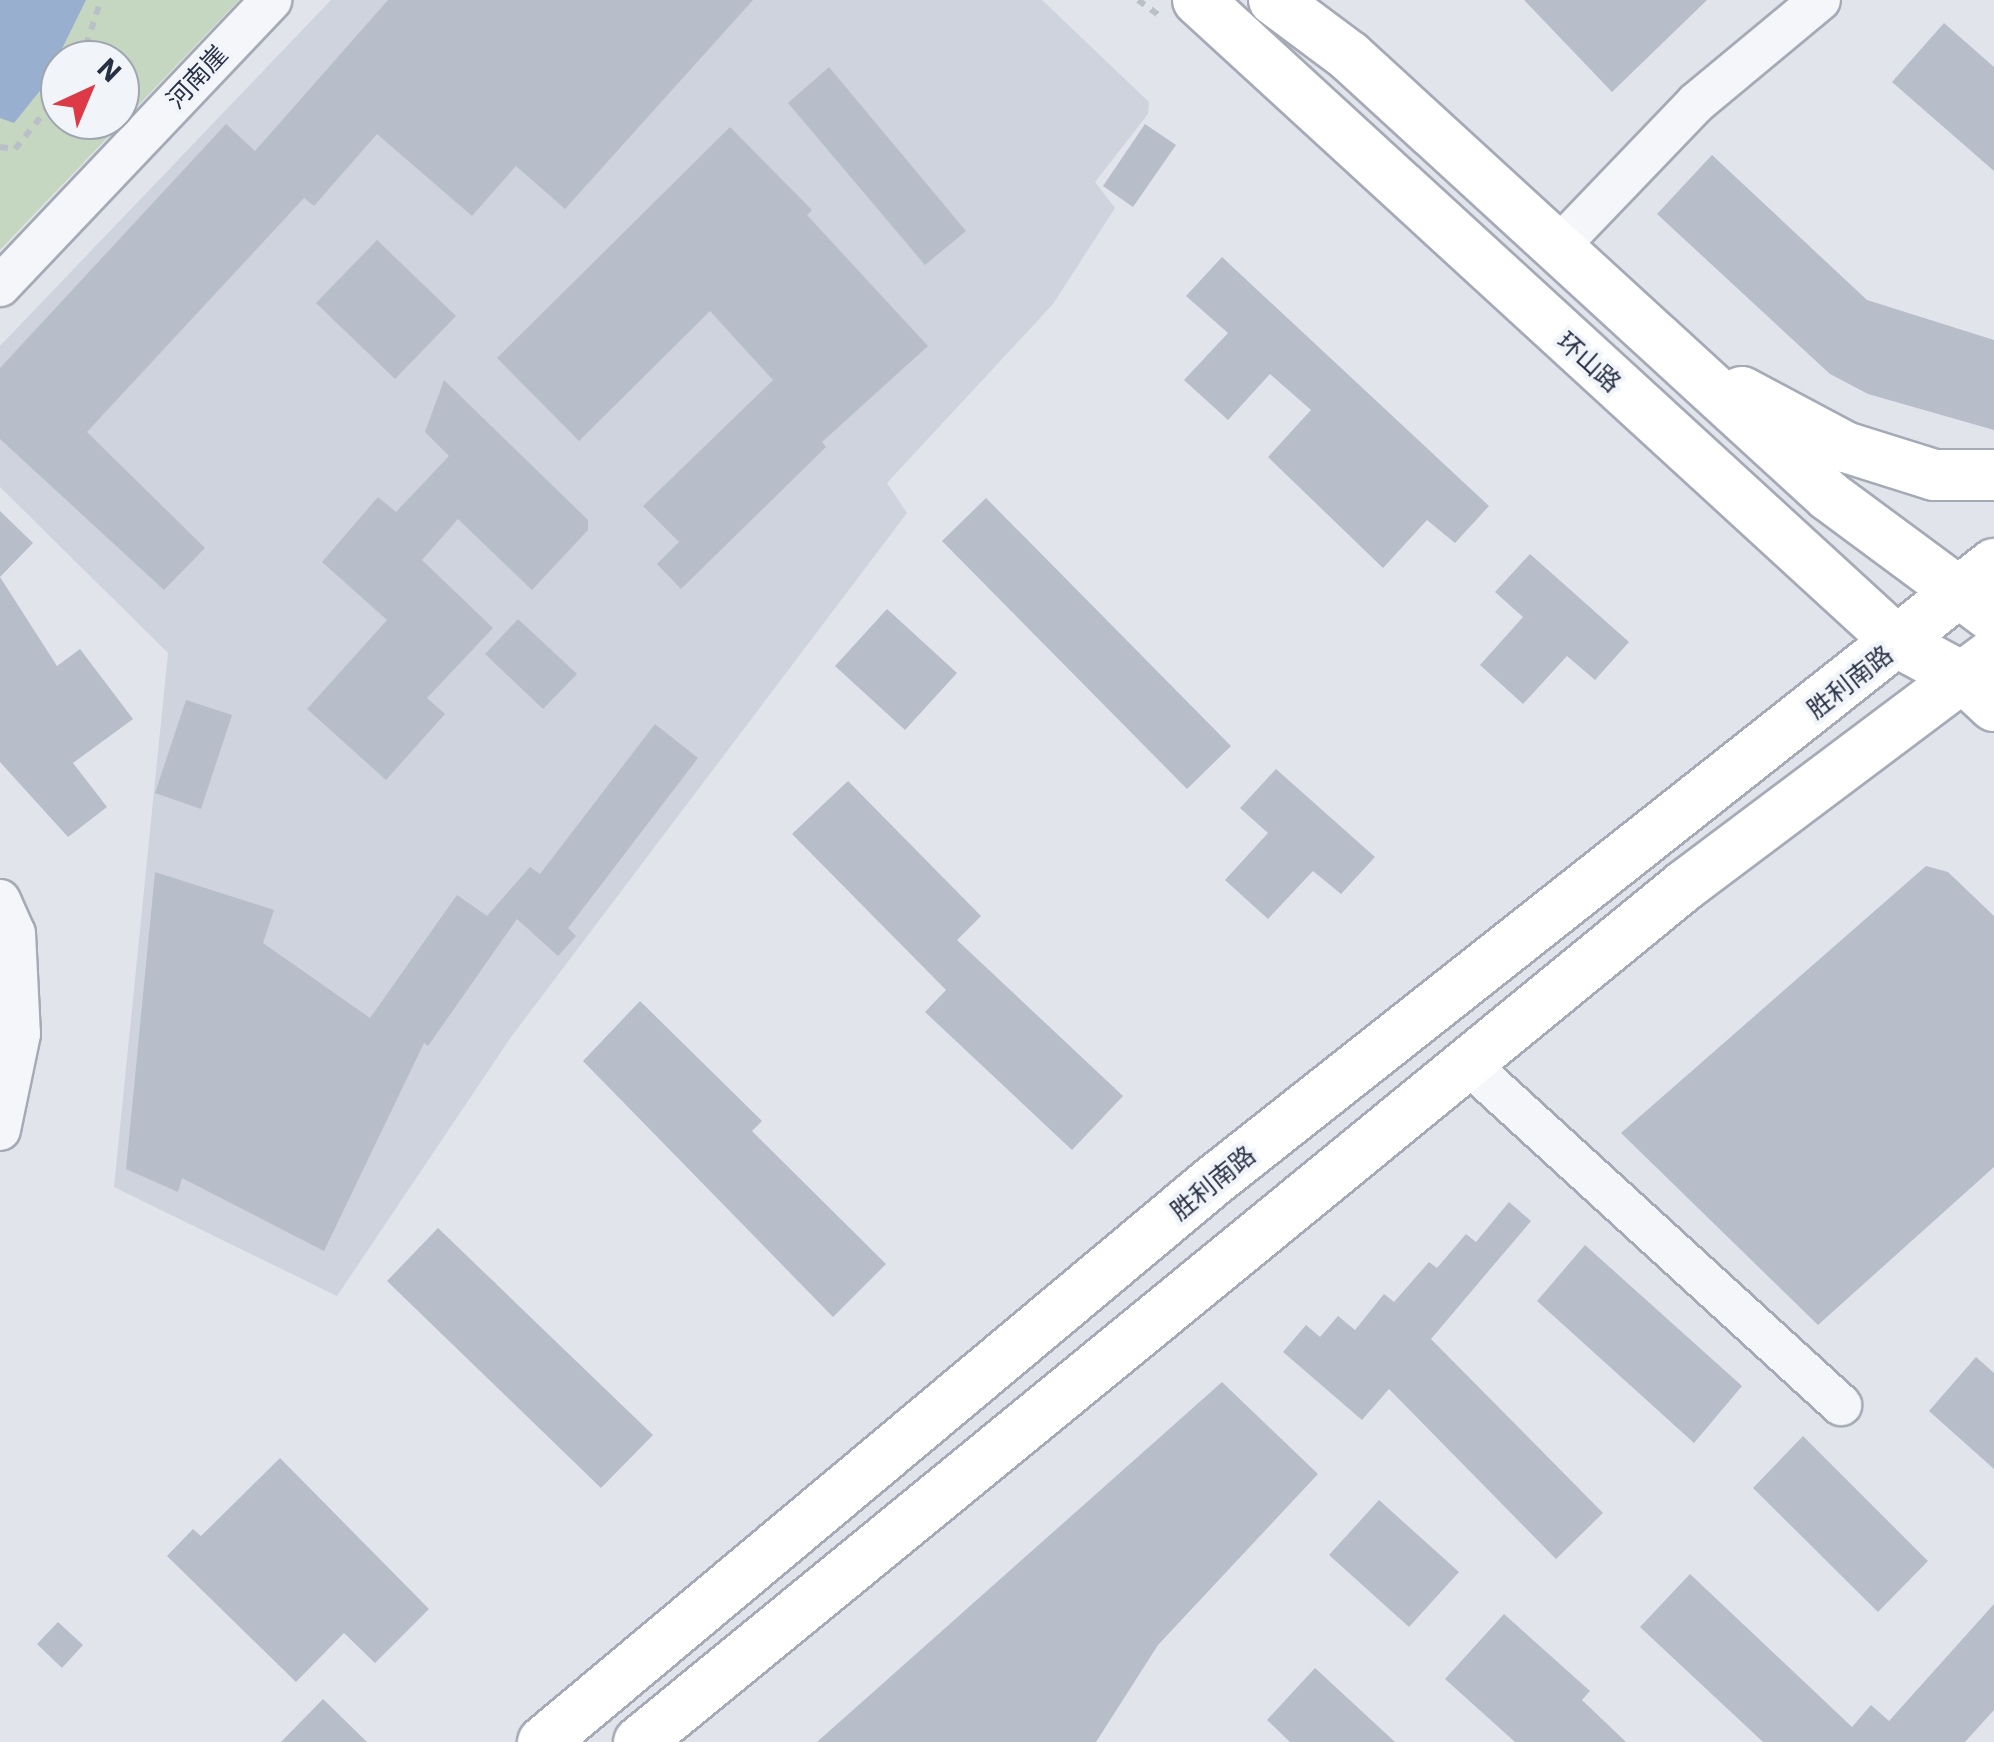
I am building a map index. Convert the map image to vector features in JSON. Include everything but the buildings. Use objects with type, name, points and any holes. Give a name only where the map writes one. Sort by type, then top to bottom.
[{"type":"main road","name":"环山路","points":[[1198,0],[1899,643],[1984,679]]},
{"type":"main road","points":[[1274,0],[1349,56],[1829,496],[1975,607]]},
{"type":"main road","points":[[1307,102],[1349,56]]},
{"type":"main road","points":[[1634,315],[1742,392],[1844,447],[1934,475],[1994,474]]},
{"type":"main road","name":"胜利南路","points":[[543,1742],[1212,1182],[1899,643],[1975,607],[1994,564]]},
{"type":"main road","points":[[639,1742],[1684,886],[1984,679]]},
{"type":"street","name":"河南崖","points":[[0,286],[271,0]]},
{"type":"street","points":[[1559,246],[1696,103],[1820,0]]},
{"type":"street","points":[[0,900],[15,934],[20,1034],[0,1130]]},
{"type":"street","points":[[1467,1063],[1840,1406]]},
{"type":"path","points":[[87,40],[100,0]]},
{"type":"path","points":[[0,147],[15,148],[40,117]]},
{"type":"shaded area","points":[[331,0],[1042,0],[1149,102],[1148,114],[1095,182],[1115,208],[1053,304],[887,483],[907,513],[511,1037],[337,1296],[114,1187],[168,653],[0,487],[0,346]]},
{"type":"green space","points":[[0,0],[239,0],[140,104],[140,40],[40,40],[40,140],[105,140],[0,250]]},
{"type":"water","points":[[0,0],[86,0],[66,40],[40,40],[40,91],[14,123],[0,118]]}]
